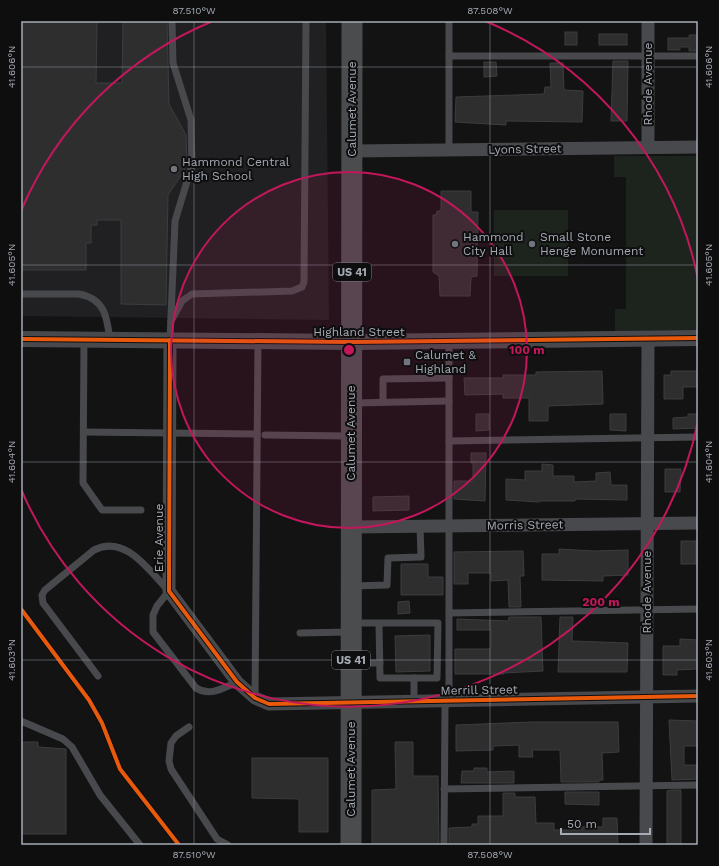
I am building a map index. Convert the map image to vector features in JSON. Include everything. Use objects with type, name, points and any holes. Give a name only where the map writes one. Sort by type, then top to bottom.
[{"type":"main road","name":"Calumet Avenue","points":[[351,845],[352,21]]},
{"type":"street","name":"Rhode Avenue","points":[[648,21],[648,147]]},
{"type":"street","name":"Lyons Street","points":[[352,151],[698,147]]},
{"type":"street","name":"Highland Street","points":[[21,339],[352,342],[698,338]]},
{"type":"street","name":"Rhode Avenue","points":[[646,845],[648,339]]},
{"type":"street","name":"Erie Avenue","points":[[169,591],[170,340]]},
{"type":"street","name":"Morris Street","points":[[351,527],[698,523]]},
{"type":"street","points":[[169,591],[237,682],[258,700]]},
{"type":"street","name":"Merrill Street","points":[[258,700],[269,704],[698,696]]},
{"type":"lane","points":[[170,340],[172,321],[175,221],[192,164],[191,120],[173,63],[172,21]]},
{"type":"lane","points":[[172,321],[182,301],[192,294],[292,292],[302,287],[304,282],[306,21]]},
{"type":"lane","points":[[449,21],[449,150]]},
{"type":"lane","points":[[449,56],[698,56]]},
{"type":"lane","points":[[21,294],[88,295],[104,310],[108,322],[110,340]]},
{"type":"lane","points":[[84,340],[83,483],[102,510],[141,510]]},
{"type":"lane","points":[[258,341],[261,434],[258,700]]},
{"type":"lane","points":[[444,845],[445,708],[449,692],[449,341]]},
{"type":"lane","points":[[383,402],[383,379],[449,378]]},
{"type":"lane","points":[[352,403],[449,401]]},
{"type":"lane","points":[[84,432],[351,436]]},
{"type":"lane","points":[[449,441],[698,436]]},
{"type":"lane","points":[[351,586],[387,584],[388,558],[421,557],[420,526]]},
{"type":"lane","points":[[98,676],[43,603],[42,595],[45,590],[94,550],[102,546],[113,545],[123,547],[134,555],[169,591],[156,606],[152,615],[153,632],[196,688],[202,692],[215,691],[237,682]]},
{"type":"lane","points":[[449,613],[698,609]]},
{"type":"lane","points":[[300,633],[351,628],[379,623],[438,623],[437,678],[380,678],[379,623]]},
{"type":"lane","points":[[351,663],[380,663]]},
{"type":"lane","points":[[414,678],[414,701]]},
{"type":"lane","points":[[21,721],[63,739],[72,747],[100,795],[140,845]]},
{"type":"lane","points":[[189,727],[176,736],[171,744],[168,752],[171,769],[216,840],[228,845]]},
{"type":"lane","points":[[444,789],[698,785]]},
{"type":"shaded area","name":"Hammond Central High School","points":[[21,21],[326,21],[329,320],[21,316]]},
{"type":"shaded area","points":[[614,156],[698,156],[698,330],[615,331],[615,309],[626,309],[626,177],[614,177]]},
{"type":"shaded area","points":[[494,210],[568,210],[568,276],[494,276]]},
{"type":"building","name":"Hammond Central High School","points":[[21,21],[97,21],[96,83],[122,83],[123,21],[167,21],[169,104],[186,135],[187,161],[184,171],[168,195],[166,305],[121,304],[121,220],[97,220],[97,225],[91,225],[91,243],[86,243],[86,270],[21,270]]},
{"type":"building","points":[[565,32],[577,32],[577,45],[565,45]]},
{"type":"building","points":[[599,34],[627,34],[627,45],[599,45]]},
{"type":"building","points":[[689,35],[698,35],[698,51],[689,51],[689,47],[680,47],[680,50],[668,50],[668,38],[689,38]]},
{"type":"building","points":[[613,61],[628,61],[627,121],[611,121]]},
{"type":"building","points":[[484,62],[496,62],[497,76],[484,77]]},
{"type":"building","points":[[550,63],[563,63],[564,90],[583,91],[582,122],[506,121],[506,125],[455,122],[456,97],[544,94],[545,87],[551,87]]},
{"type":"building","name":"Hammond City Hall","points":[[441,191],[471,191],[471,212],[478,212],[477,276],[471,277],[470,296],[440,296],[439,276],[433,272],[433,215],[436,215],[437,211],[441,211]]},
{"type":"building","points":[[602,371],[603,404],[548,406],[548,421],[529,421],[529,398],[503,398],[503,394],[465,395],[464,378],[503,378],[503,375],[536,375],[536,372]]},
{"type":"building","points":[[671,371],[698,371],[698,387],[683,387],[683,399],[664,399],[664,375],[671,375]]},
{"type":"building","points":[[476,414],[489,414],[489,430],[476,431]]},
{"type":"building","points":[[610,414],[626,414],[626,431],[610,430]]},
{"type":"building","points":[[688,414],[698,414],[698,428],[673,429],[673,418],[688,417]]},
{"type":"building","points":[[471,453],[486,453],[485,501],[454,499],[454,481],[473,481],[473,463],[471,463]]},
{"type":"building","points":[[542,464],[553,465],[553,476],[574,476],[574,482],[596,481],[596,473],[610,472],[611,485],[627,485],[627,500],[575,499],[575,501],[539,502],[506,500],[506,479],[525,480],[525,471],[542,471]]},
{"type":"building","points":[[665,469],[681,469],[680,492],[665,492]]},
{"type":"building","points":[[409,496],[409,510],[373,511],[373,497]]},
{"type":"building","points":[[681,541],[696,541],[696,564],[681,564]]},
{"type":"building","points":[[559,549],[594,551],[628,550],[628,575],[603,576],[603,581],[542,580],[542,554],[559,554]]},
{"type":"building","points":[[523,551],[524,576],[520,576],[521,607],[509,607],[508,580],[491,581],[491,573],[468,573],[468,584],[454,584],[454,552]]},
{"type":"building","points":[[401,564],[428,564],[428,577],[443,577],[443,595],[401,595]]},
{"type":"building","points":[[409,601],[410,613],[398,614],[398,602]]},
{"type":"building","points":[[509,617],[541,617],[543,671],[504,674],[455,674],[455,649],[491,649],[491,630],[457,630],[457,619],[508,621]]},
{"type":"building","points":[[560,617],[573,617],[572,641],[628,643],[627,672],[558,672]]},
{"type":"building","points":[[430,635],[430,671],[396,672],[395,636]]},
{"type":"building","points":[[680,639],[698,640],[698,669],[677,670],[677,675],[663,675],[663,646],[680,646]]},
{"type":"building","points":[[669,720],[698,721],[698,746],[684,746],[684,765],[698,765],[698,779],[672,780]]},
{"type":"building","points":[[532,722],[618,722],[619,752],[602,753],[603,780],[599,780],[599,782],[561,782],[560,750],[532,750],[533,757],[519,757],[519,745],[493,746],[493,750],[456,751],[456,725]]},
{"type":"building","points":[[21,742],[38,742],[38,747],[66,749],[66,834],[21,834]]},
{"type":"building","points":[[395,742],[413,742],[413,776],[438,776],[439,845],[372,845],[372,790],[396,789]]},
{"type":"building","points":[[252,758],[328,758],[328,832],[299,832],[299,799],[252,798]]},
{"type":"building","points":[[474,768],[487,768],[487,772],[514,771],[514,783],[461,783],[462,771],[474,771]]},
{"type":"building","points":[[681,790],[681,845],[667,845],[667,791]]},
{"type":"building","points":[[565,792],[599,792],[599,805],[565,804]]},
{"type":"building","points":[[503,793],[515,793],[515,797],[535,797],[536,823],[554,823],[554,830],[582,830],[582,827],[603,827],[603,818],[617,818],[618,845],[449,845],[449,828],[472,827],[472,824],[478,824],[478,816],[503,816]]},
{"type":"cycle path","points":[[21,339],[352,342],[698,338]]},
{"type":"cycle path","points":[[170,340],[169,591],[237,682],[255,698],[269,704],[698,696]]},
{"type":"cycle path","points":[[21,609],[89,700],[102,723],[120,769],[179,845]]},
{"type":"place","name":"Hammond Central High School","points":[[174,169]]},
{"type":"place","name":"Hammond City Hall","points":[[455,244]]},
{"type":"place","name":"Small Stone Henge Monument","points":[[532,244]]},
{"type":"place","name":"Calumet & Highland","points":[[407,362]]}]
